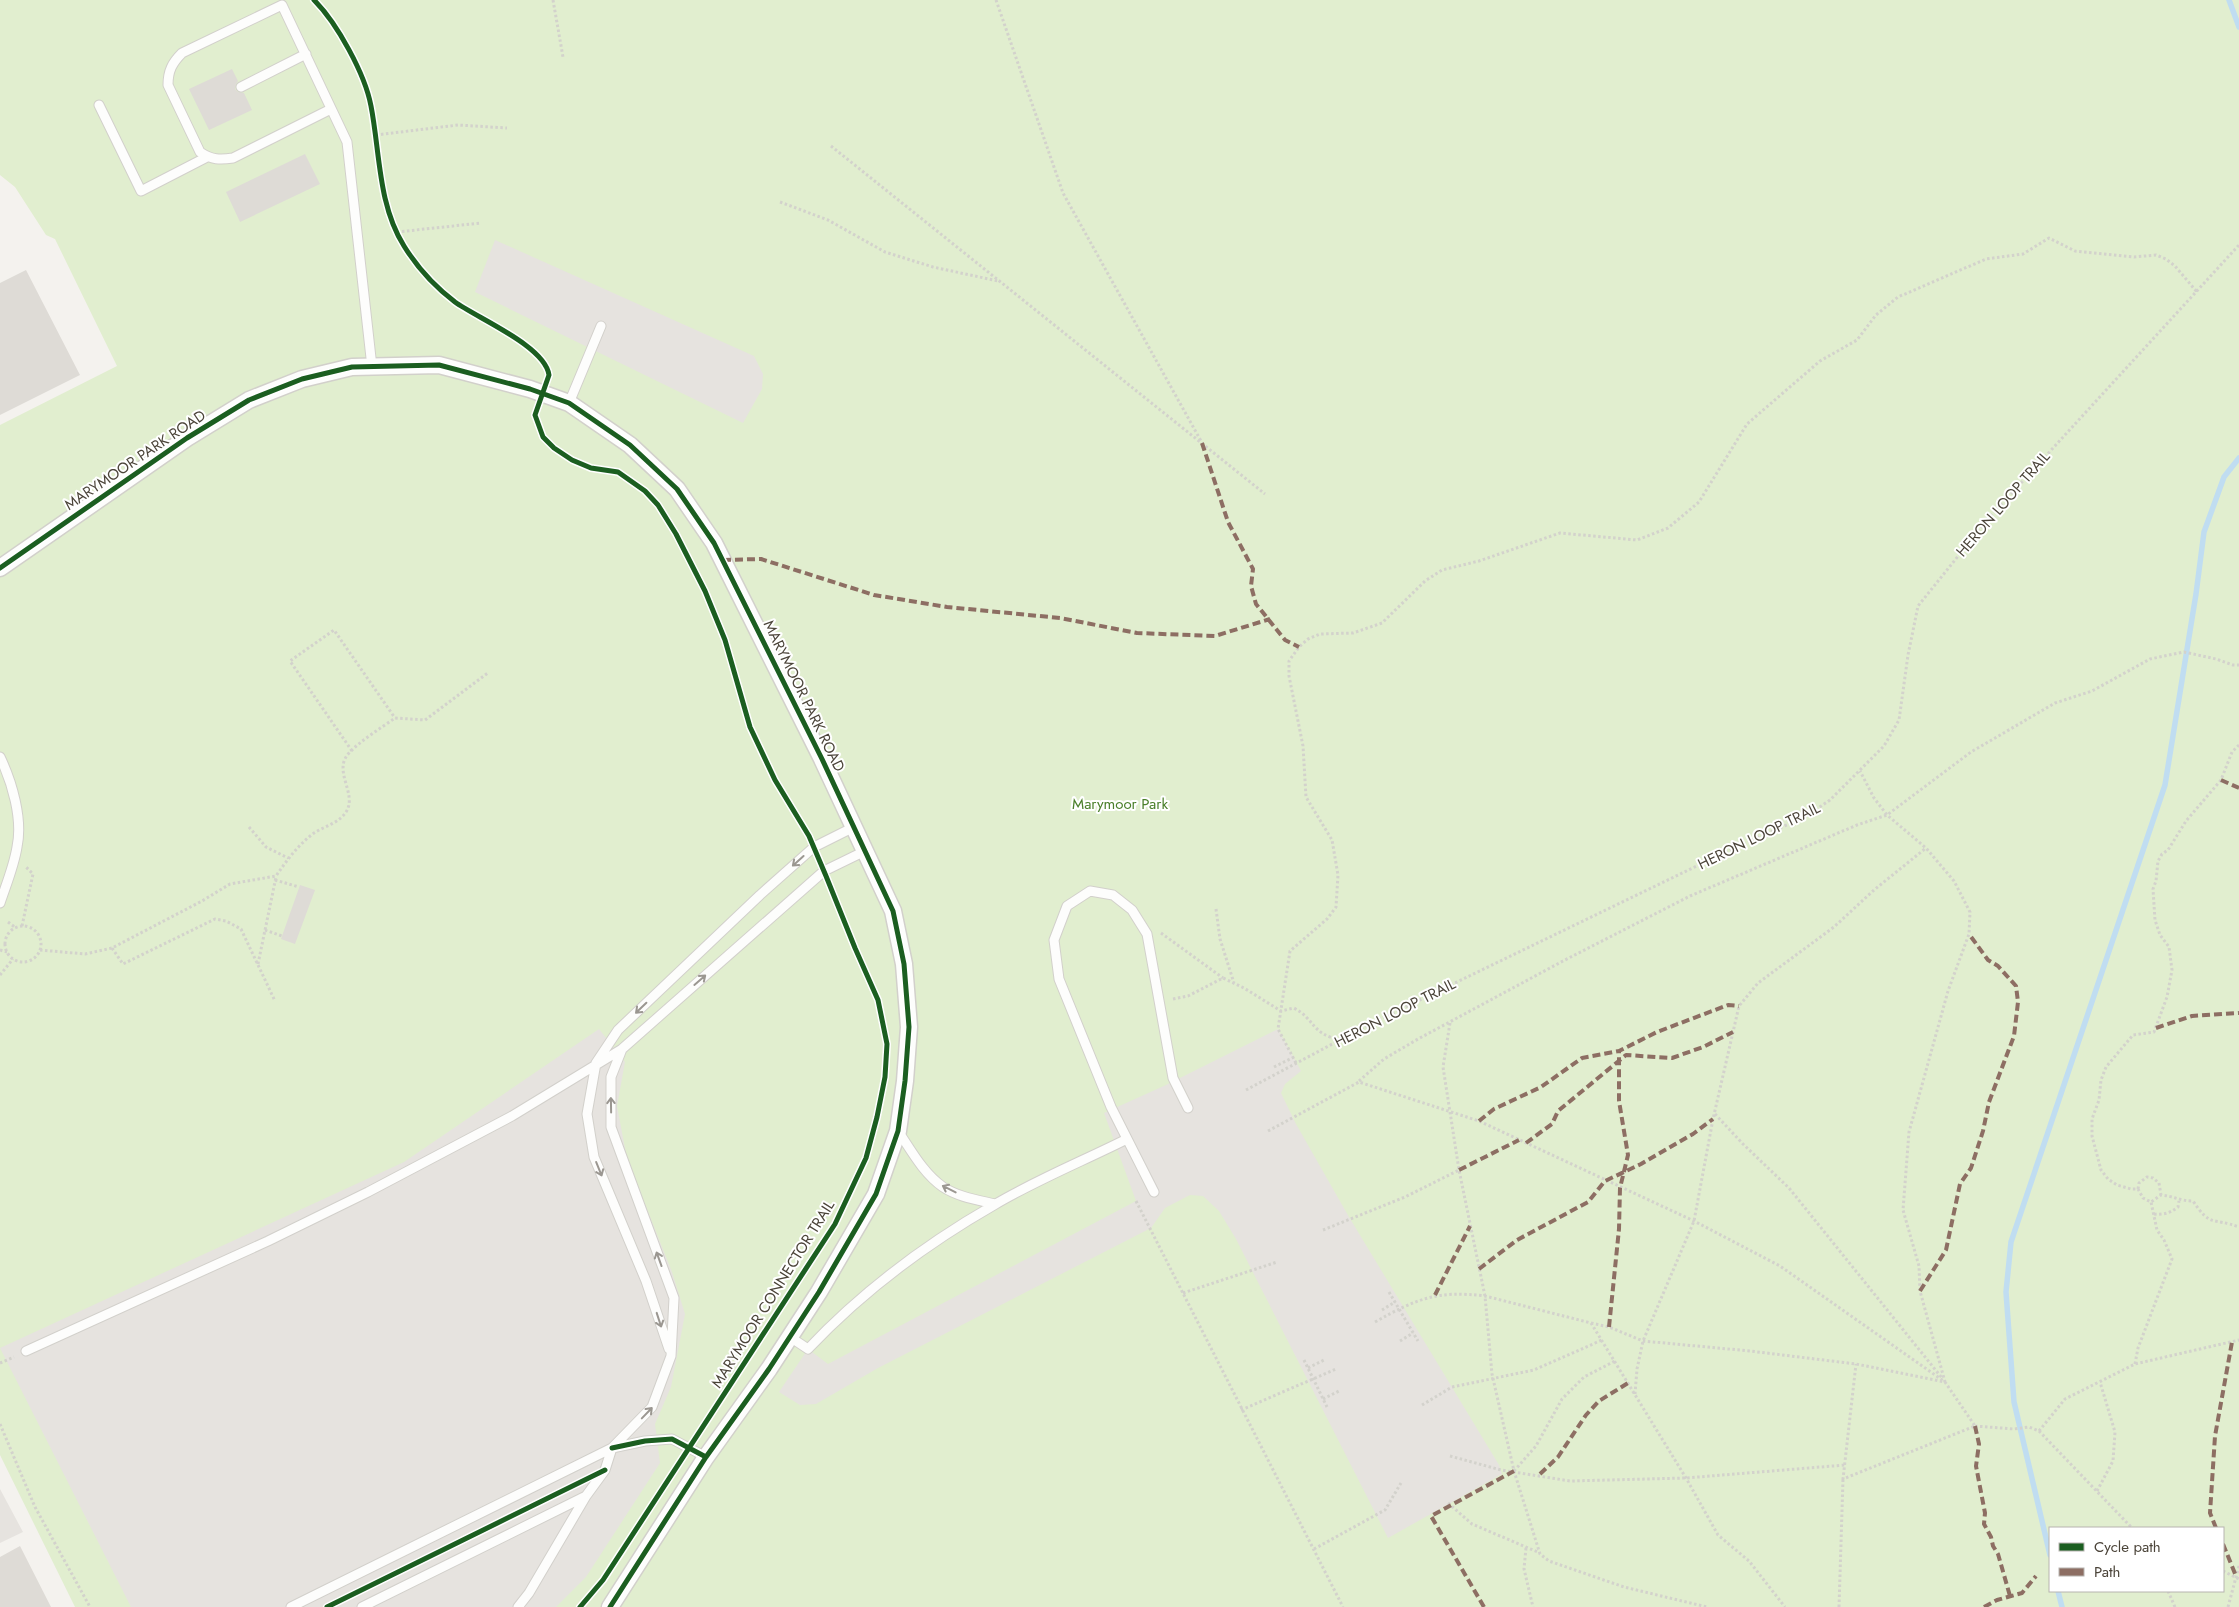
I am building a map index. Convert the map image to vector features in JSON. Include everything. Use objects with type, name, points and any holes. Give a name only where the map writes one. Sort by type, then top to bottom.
[{"type":"street","name":"MARYMOOR PARK ROAD","points":[[0,568],[187,438],[249,400],[302,379],[352,367],[439,365],[530,388],[569,403],[630,445],[677,489],[714,543],[854,827],[893,911],[904,964],[909,1027],[905,1081],[898,1131],[876,1194],[819,1292],[790,1337],[706,1457],[610,1607]]},
{"type":"lane","points":[[332,109],[234,158],[219,160],[208,157],[200,152],[168,84],[168,72],[174,60],[182,53],[282,5],[306,54],[332,109],[347,142],[372,367]]},
{"type":"lane","points":[[241,87],[306,54]]},
{"type":"lane","points":[[99,105],[141,190],[208,157]]},
{"type":"lane","points":[[569,403],[601,326]]},
{"type":"lane","points":[[0,757],[15,805],[18,827],[15,855],[0,903]]},
{"type":"lane","points":[[671,1356],[646,1281],[594,1157],[586,1114],[596,1064],[618,1030],[760,895],[814,847],[854,827]]},
{"type":"lane","points":[[26,1351],[268,1241],[368,1192],[512,1116],[622,1049],[824,872],[865,851]]},
{"type":"lane","points":[[1154,1192],[1096,1073],[1059,979],[1054,940],[1067,906],[1090,891],[1113,895],[1132,910],[1147,934],[1174,1078],[1188,1108]]},
{"type":"lane","points":[[518,1607],[529,1593],[586,1496],[605,1470],[612,1448],[652,1407],[671,1356],[674,1298],[611,1127],[611,1077],[622,1049]]},
{"type":"lane","points":[[898,1131],[924,1168],[943,1187],[966,1198],[995,1204]]},
{"type":"lane","points":[[790,1337],[808,1349],[836,1320],[932,1243],[995,1204],[1127,1139]]},
{"type":"lane","points":[[291,1607],[612,1448],[645,1440],[672,1439],[706,1457]]},
{"type":"lane","points":[[362,1607],[586,1496]]},
{"type":"path","points":[[553,0],[563,57]]},
{"type":"path","points":[[996,0],[1063,193],[1202,443]]},
{"type":"path","points":[[376,135],[458,125],[507,128]]},
{"type":"path","points":[[374,127],[377,144]]},
{"type":"path","points":[[831,146],[1265,494]]},
{"type":"path","points":[[780,202],[828,220],[885,252],[933,267],[999,281]]},
{"type":"path","points":[[393,224],[399,238]]},
{"type":"path","points":[[397,232],[481,224]]},
{"type":"path","points":[[1296,1063],[1278,1029],[1290,951],[1327,919],[1336,907],[1338,875],[1332,840],[1306,797],[1304,746],[1289,676],[1289,661],[1299,646],[1308,639],[1320,634],[1353,633],[1382,623],[1425,581],[1442,570],[1479,561],[1560,533],[1638,540],[1668,528],[1699,502],[1747,424],[1820,361],[1857,340],[1876,315],[1898,297],[1986,259],[2023,254],[2049,238],[2075,251],[2134,257],[2156,255],[2166,259],[2174,266],[2197,292]]},
{"type":"path","points":[[352,751],[290,661],[334,630],[395,718]]},
{"type":"path","points":[[1268,1131],[1359,1082],[1384,1059],[1563,961],[1690,896],[1857,825],[1886,815],[1971,752],[2055,703],[2092,691],[2150,659],[2184,652],[2239,665]]},
{"type":"path","points":[[258,964],[275,878],[288,858],[303,842],[317,831],[341,818],[348,810],[349,798],[342,768],[348,754],[395,718],[425,720],[489,672]]},
{"type":"path","points":[[2138,1189],[2118,1185],[2108,1179],[2101,1170],[2092,1136],[2092,1120],[2099,1100],[2101,1080],[2106,1067],[2134,1036],[2154,1032],[2167,997],[2172,970],[2172,959],[2155,920],[2153,889],[2156,881],[2158,861],[2162,854],[2168,850],[2190,816],[2221,780],[2232,752],[2239,744]]},
{"type":"path","points":[[1860,772],[1886,815],[1926,848],[1954,881],[1970,912],[1969,934],[1948,992],[1909,1132],[1903,1210],[1919,1266],[1920,1291],[1945,1382]]},
{"type":"path","points":[[248,827],[266,847],[288,858]]},
{"type":"path","points":[[1635,1394],[1636,1369],[1643,1341],[1694,1221],[1714,1113],[1739,1006],[1758,983],[1834,927],[1874,890],[1926,848]]},
{"type":"path","points":[[15,855],[33,874],[22,926]]},
{"type":"path","points":[[40,950],[84,954],[112,948],[202,901],[230,884],[275,878],[299,887]]},
{"type":"path","points":[[1216,909],[1220,939],[1234,984]]},
{"type":"path","points":[[112,948],[123,964],[215,920],[226,921],[240,930],[275,1002]]},
{"type":"path","points":[[8,922],[16,928]]},
{"type":"path","points":[[0,950],[24,962],[31,960],[40,950],[39,936],[35,931],[22,926],[16,928],[6,938],[7,952]]},
{"type":"path","points":[[265,930],[282,936]]},
{"type":"path","points":[[1158,931],[1223,978],[1281,1011],[1294,1008],[1306,1014],[1311,1025],[1320,1033],[1341,1040]]},
{"type":"path","points":[[0,975],[13,958]]},
{"type":"path","points":[[1160,999],[1176,1000],[1188,996],[1223,978]]},
{"type":"path","points":[[1450,1023],[1443,1067],[1448,1110],[1485,1296],[1493,1378],[1514,1472],[1540,1554]]},
{"type":"path","points":[[1274,1067],[1294,1057]]},
{"type":"path","points":[[1359,1082],[1479,1121],[1694,1221],[1780,1266],[1945,1382]]},
{"type":"path","points":[[1714,1113],[1789,1188],[1945,1382],[1975,1426]]},
{"type":"path","points":[[1323,1230],[1405,1197],[1459,1170]]},
{"type":"path","points":[[2135,1364],[2138,1348],[2172,1258],[2157,1230],[2151,1202],[2143,1198],[2138,1189],[2139,1184],[2147,1177],[2153,1178],[2159,1183],[2161,1195]]},
{"type":"path","points":[[2151,1202],[2161,1195],[2171,1196],[2179,1201],[2193,1201],[2203,1217],[2239,1227]]},
{"type":"path","points":[[1136,1201],[1343,1607]]},
{"type":"path","points":[[2154,1214],[2163,1215],[2170,1213],[2178,1207],[2179,1201]]},
{"type":"path","points":[[1183,1293],[1278,1262]]},
{"type":"path","points":[[1389,1292],[1418,1341]]},
{"type":"path","points":[[1375,1322],[1399,1309],[1435,1295],[1468,1294],[1485,1296],[1609,1327],[1643,1341],[1750,1351],[1856,1364],[1945,1382]]},
{"type":"path","points":[[1382,1310],[1394,1302]]},
{"type":"path","points":[[1591,1323],[1686,1478],[1718,1535],[1749,1561],[1785,1607]]},
{"type":"path","points":[[1400,1341],[1413,1333]]},
{"type":"path","points":[[1422,1406],[1452,1387],[1534,1370],[1602,1340]]},
{"type":"path","points":[[2039,1431],[2065,1399],[2135,1364],[2239,1340]]},
{"type":"path","points":[[1304,1360],[1327,1408]]},
{"type":"path","points":[[1308,1368],[1324,1360]]},
{"type":"path","points":[[1514,1472],[1536,1446],[1562,1398],[1584,1377],[1615,1361]]},
{"type":"path","points":[[1839,1607],[1843,1479],[1856,1364]]},
{"type":"path","points":[[1241,1410],[1336,1369]]},
{"type":"path","points":[[2097,1492],[2113,1461],[2115,1432],[2100,1382]]},
{"type":"path","points":[[1323,1399],[1339,1391]]},
{"type":"path","points":[[0,1424],[35,1507],[90,1607]]},
{"type":"path","points":[[1843,1479],[1975,1426],[2014,1429],[2030,1428],[2039,1431],[2131,1527]]},
{"type":"path","points":[[1450,1456],[1514,1472],[1570,1481],[1686,1478],[1845,1465]]},
{"type":"path","points":[[1314,1549],[1385,1510],[1401,1483]]},
{"type":"path","points":[[1448,1503],[1472,1524],[1540,1554],[1550,1561],[1624,1587],[1707,1607]]},
{"type":"path","points":[[1526,1548],[1524,1568],[1533,1607]]},
{"type":"path","points":[[2228,1607],[2238,1579],[2239,1566]]},
{"type":"path","points":[[2224,1572],[2238,1579]]},
{"type":"path","points":[[2168,1592],[2175,1607]]},
{"type":"green space","name":"Marymoor Park","points":[[0,0],[2239,0],[2239,1607],[75,1607],[0,1455],[0,425],[117,366],[55,239],[46,235],[15,187],[0,175]]},
{"type":"shaded area","points":[[495,240],[754,356],[763,374],[762,389],[743,423],[475,292]]},
{"type":"shaded area","points":[[599,1029],[625,1062],[617,1106],[627,1159],[672,1272],[685,1314],[671,1387],[655,1424],[660,1463],[586,1577],[556,1607],[131,1607],[0,1348],[404,1162]]},
{"type":"shaded area","points":[[1278,1029],[1301,1071],[1285,1084],[1281,1093],[1296,1124],[1349,1217],[1499,1465],[1502,1474],[1388,1538],[1236,1239],[1219,1211],[1203,1196],[1190,1195],[1165,1208],[1151,1228],[878,1368],[816,1404],[800,1405],[779,1392],[808,1349],[828,1364],[1136,1201],[1104,1113],[1166,1085]]},
{"type":"shaded area","points":[[0,1489],[23,1532],[0,1543]]},
{"type":"building","points":[[232,69],[238,81],[235,89],[238,92],[244,93],[252,110],[209,130],[189,89]]},
{"type":"building","points":[[305,154],[320,184],[240,222],[226,192]]},
{"type":"building","points":[[26,270],[80,375],[0,415],[0,283]]},
{"type":"building","points":[[300,885],[315,890],[295,944],[281,939]]},
{"type":"building","points":[[20,1546],[51,1607],[0,1607],[0,1557]]},
{"type":"waterway","points":[[2229,0],[2239,27]]},
{"type":"waterway","points":[[2049,1551],[2014,1402],[2006,1292],[2011,1242],[2165,785],[2196,594],[2204,532],[2224,477],[2239,458]]},
{"type":"waterway","points":[[2058,1592],[2062,1607]]},
{"type":"marked path","points":[[1202,443],[1228,522],[1253,569],[1251,586],[1256,604],[1285,640],[1299,647]]},
{"type":"marked path","points":[[723,560],[761,559],[874,595],[947,607],[1060,618],[1137,633],[1215,636],[1270,619]]},
{"type":"marked path","points":[[2221,780],[2239,788]]},
{"type":"marked path","points":[[1920,1291],[1946,1250],[1960,1184],[1971,1168],[1983,1131],[1989,1102],[2014,1036],[2018,1002],[2016,986],[1998,966],[1988,960],[1969,934]]},
{"type":"marked path","points":[[1479,1121],[1494,1109],[1541,1087],[1582,1058],[1619,1051],[1657,1032],[1728,1005],[1739,1006]]},
{"type":"marked path","points":[[2156,1028],[2192,1016],[2239,1013]]},
{"type":"marked path","points":[[1526,1143],[1552,1124],[1558,1111],[1626,1055],[1672,1058],[1703,1047],[1733,1032]]},
{"type":"marked path","points":[[1609,1327],[1619,1229],[1620,1188],[1628,1155],[1619,1101],[1619,1051]]},
{"type":"marked path","points":[[1479,1269],[1517,1240],[1588,1202],[1605,1181],[1641,1164],[1693,1134],[1713,1119]]},
{"type":"marked path","points":[[1459,1170],[1519,1140]]},
{"type":"marked path","points":[[1435,1295],[1470,1226]]},
{"type":"marked path","points":[[2216,1527],[2210,1513],[2215,1436],[2232,1342]]},
{"type":"marked path","points":[[1540,1474],[1558,1457],[1586,1415],[1599,1401],[1628,1383]]},
{"type":"marked path","points":[[1975,1426],[1979,1444],[1976,1466],[1985,1513],[1984,1524],[1998,1554],[2010,1596]]},
{"type":"marked path","points":[[1484,1607],[1431,1516],[1514,1471]]},
{"type":"marked path","points":[[2224,1546],[2236,1576]]},
{"type":"marked path","points":[[1984,1607],[1997,1600],[2022,1593],[2036,1576]]},
{"type":"cycle path","name":"MARYMOOR CONNECTOR TRAIL","points":[[314,0],[341,35],[363,79],[371,106],[381,178],[389,213],[395,230],[409,254],[426,276],[447,296],[465,309],[523,343],[545,364],[549,375],[535,415],[543,437],[554,448],[572,460],[591,468],[618,472],[645,491],[658,505],[676,534],[705,591],[725,640],[750,727],[775,780],[809,836],[878,1000],[887,1044],[885,1077],[866,1158],[835,1224],[603,1580],[580,1607]]},
{"type":"cycle path","points":[[0,568],[187,438],[249,400],[302,379],[352,367],[439,365],[530,389],[569,403],[630,445],[677,489],[714,543],[822,759],[893,911],[904,964],[909,1027],[905,1081],[898,1131],[876,1194],[819,1292],[769,1369],[706,1457],[610,1607]]},
{"type":"cycle path","points":[[612,1448],[645,1441],[672,1439],[706,1457]]},
{"type":"cycle path","points":[[327,1607],[605,1470]]}]
